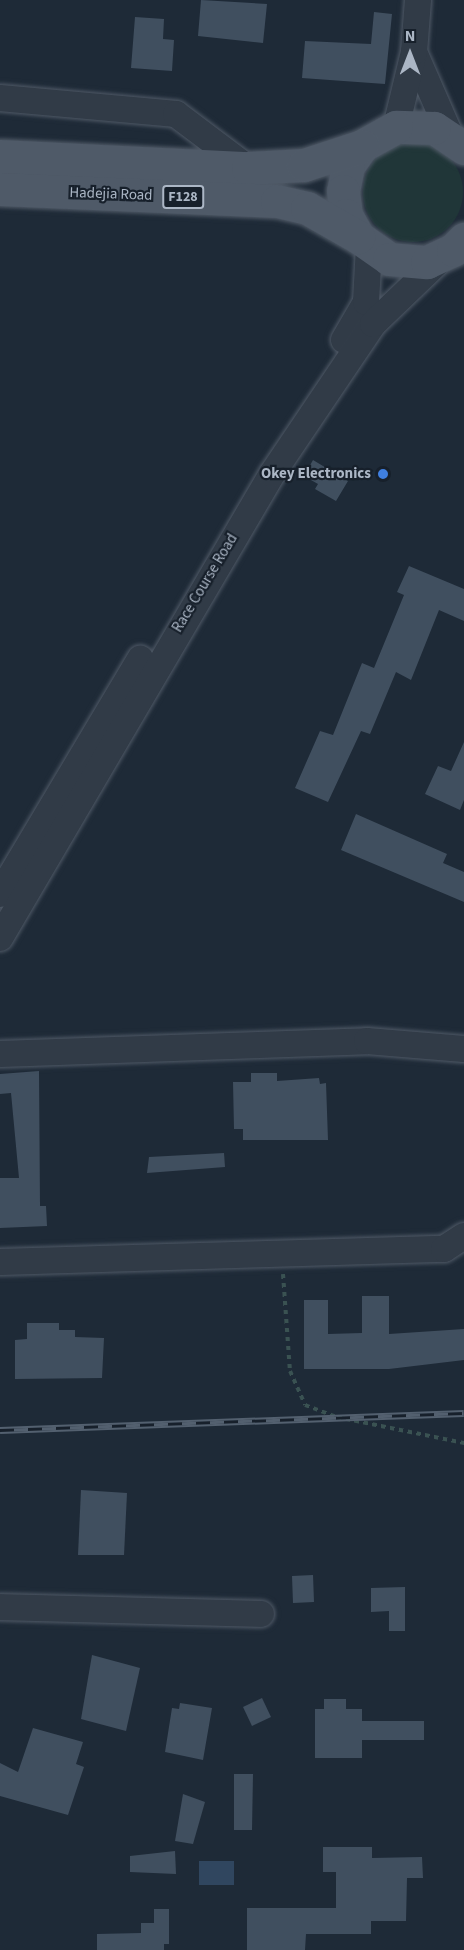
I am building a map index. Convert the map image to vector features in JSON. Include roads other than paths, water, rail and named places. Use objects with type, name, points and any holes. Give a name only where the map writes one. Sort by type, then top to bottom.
[{"type":"main road","points":[[396,127],[424,127],[457,142]]},
{"type":"main road","name":"F128","points":[[0,156],[248,168],[304,165],[362,146],[396,127]]},
{"type":"main road","points":[[362,146],[348,166],[343,191],[346,215],[363,242]]},
{"type":"main road","name":"Hadejia Road","points":[[0,189],[277,201],[307,208],[363,242]]},
{"type":"main road","name":"F128","points":[[363,242],[389,259],[408,263],[457,248]]},
{"type":"street","points":[[396,127],[414,52],[418,0]]},
{"type":"street","points":[[414,52],[457,142]]},
{"type":"street","points":[[0,98],[176,114],[248,168]]},
{"type":"street","name":"Race Course Road","points":[[0,894],[151,641],[358,318],[366,302],[363,242]]},
{"type":"street","name":"Race Course Road","points":[[0,938],[272,474],[373,324],[457,248]]},
{"type":"street","points":[[0,1054],[367,1041],[464,1050]]},
{"type":"street","points":[[0,1262],[444,1249],[464,1236]]},
{"type":"street","points":[[0,1606],[261,1614]]},
{"type":"water","points":[[199,1861],[234,1861],[234,1885],[199,1885]]},
{"type":"railway","points":[[0,1430],[464,1413]]},
{"type":"place","name":"Okey Electronics","points":[[383,474]]}]
